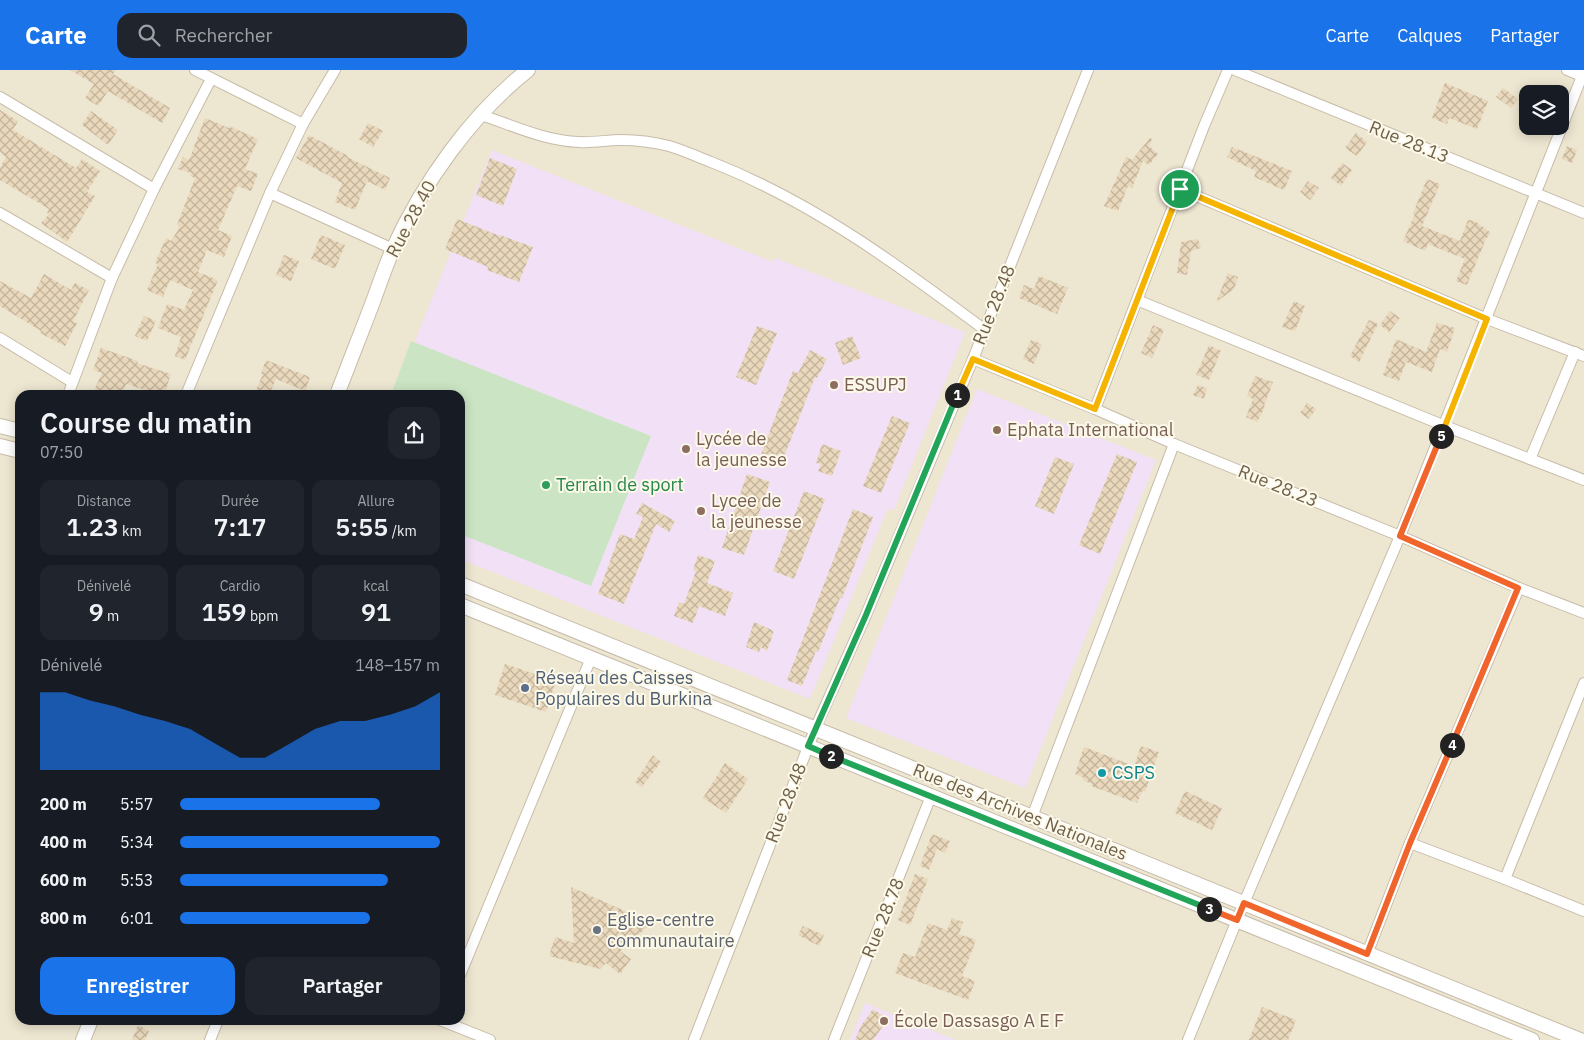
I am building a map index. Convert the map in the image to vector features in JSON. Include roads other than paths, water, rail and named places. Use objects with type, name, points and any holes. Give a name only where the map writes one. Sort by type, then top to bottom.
[{"type":"street","points":[[195,70],[303,124]]},
{"type":"street","points":[[188,390],[270,193],[303,124],[335,70]]},
{"type":"street","name":"Rue 28.40","points":[[339,390],[393,249],[428,185],[450,153],[481,115],[513,81],[528,70]]},
{"type":"street","name":"Rue 28.48","points":[[694,1040],[814,729],[866,615],[973,359],[1088,70]]},
{"type":"street","points":[[1095,409],[1228,70]]},
{"type":"street","name":"Rue 28.13","points":[[1235,70],[1584,213]]},
{"type":"street","points":[[1188,1040],[1400,536],[1583,75],[1567,70]]},
{"type":"street","points":[[70,390],[112,278],[154,189],[211,79]]},
{"type":"street","points":[[0,97],[154,189]]},
{"type":"street","points":[[481,115],[563,141],[647,141],[670,146],[746,176],[844,230],[920,281],[984,330]]},
{"type":"street","points":[[1180,189],[1487,319],[1579,354],[1530,459]]},
{"type":"street","points":[[270,193],[393,249]]},
{"type":"street","points":[[0,213],[112,278]]},
{"type":"street","points":[[1137,300],[1445,426],[1584,480]]},
{"type":"street","points":[[0,338],[72,382]]},
{"type":"street","name":"Rue 28.23","points":[[973,359],[1584,614]]},
{"type":"street","points":[[0,426],[15,430]]},
{"type":"street","points":[[1032,817],[1174,444]]},
{"type":"street","points":[[0,446],[15,450]]},
{"type":"street","name":"Rue des Archives Nationales","points":[[465,586],[1580,1040]]},
{"type":"street","points":[[1367,954],[1410,843],[1518,588]]},
{"type":"street","name":"Rue des Archives Nationales","points":[[465,607],[1532,1040]]},
{"type":"street","points":[[465,963],[591,658]]},
{"type":"street","points":[[1505,879],[1584,683]]},
{"type":"street","name":"Rue 28.78","points":[[834,1040],[932,796]]},
{"type":"street","points":[[1410,843],[1584,910]]},
{"type":"street","points":[[83,1040],[89,1025]]},
{"type":"street","points":[[210,1040],[216,1025]]},
{"type":"street","points":[[453,1025],[490,1040]]},
{"type":"place","name":"ESSUPJ","points":[[834,385]]},
{"type":"place","name":"Ephata International","points":[[997,430]]},
{"type":"place","name":"Lycée de la jeunesse","points":[[686,449]]},
{"type":"place","name":"Terrain de sport","points":[[546,485]]},
{"type":"place","name":"Lycee de la jeunesse","points":[[701,511]]},
{"type":"place","name":"Réseau des Caisses Populaires du Burkina","points":[[525,688]]},
{"type":"place","name":"CSPS","points":[[1102,773]]},
{"type":"place","name":"Eglise-centre communautaire","points":[[597,930]]},
{"type":"place","name":"École Dassasgo A E F","points":[[884,1021]]}]
